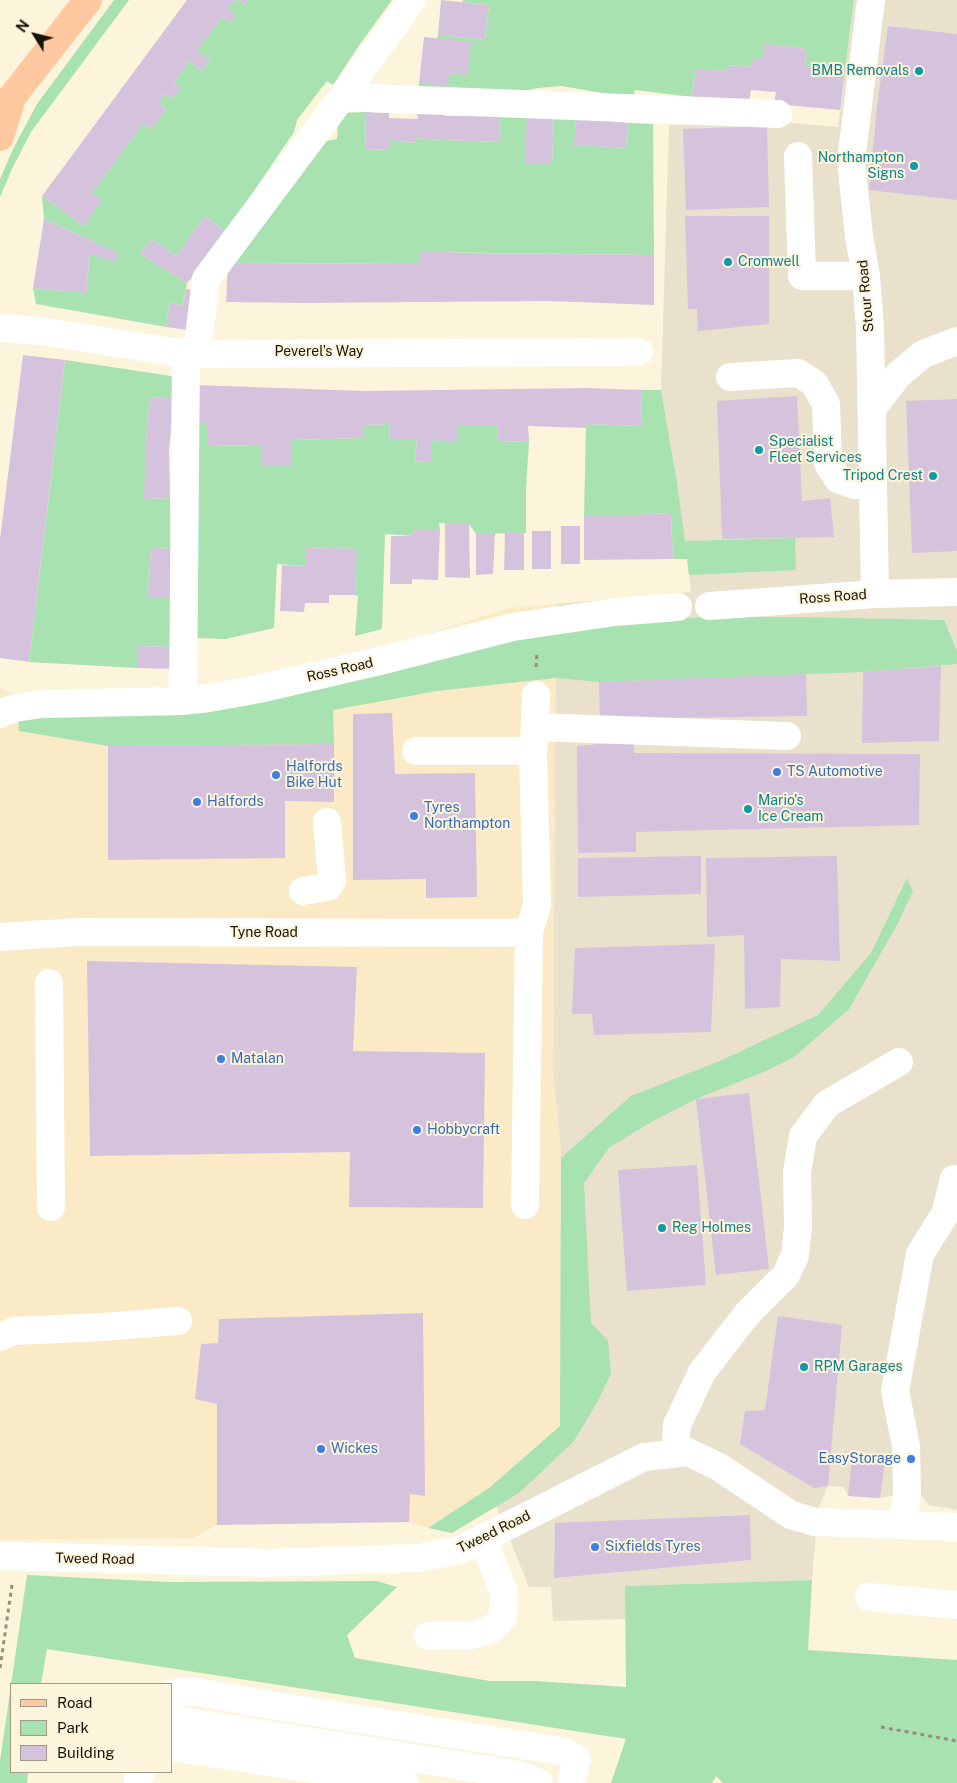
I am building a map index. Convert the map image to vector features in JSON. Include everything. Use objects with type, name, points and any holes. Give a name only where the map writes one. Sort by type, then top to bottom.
[{"type":"main road","points":[[0,122],[6,103],[88,0]]},
{"type":"main road","points":[[0,137],[6,103]]},
{"type":"street","points":[[183,701],[192,353],[206,279],[412,0]]},
{"type":"street","name":"Stour Road","points":[[871,0],[852,161],[859,236],[866,276],[870,328],[875,594]]},
{"type":"street","points":[[342,97],[778,114]]},
{"type":"street","points":[[798,156],[802,276],[866,276]]},
{"type":"street","name":"Peverel's Way","points":[[0,328],[40,331],[192,353],[639,352]]},
{"type":"street","points":[[872,409],[898,375],[924,354],[957,341]]},
{"type":"street","points":[[730,377],[798,373],[814,383],[826,404],[828,463],[838,479],[854,485],[873,486]]},
{"type":"street","name":"Ross Road","points":[[709,606],[875,594],[957,592]]},
{"type":"street","name":"Ross Road","points":[[0,714],[16,708],[42,704],[183,701],[259,689],[513,627],[616,612],[678,606]]},
{"type":"street","points":[[525,1205],[529,932],[537,905],[534,739],[536,695]]},
{"type":"street","points":[[416,751],[534,739],[787,736]]},
{"type":"street","points":[[303,891],[328,887],[332,881],[327,822]]},
{"type":"street","name":"Tyne Road","points":[[0,937],[78,932],[529,932]]},
{"type":"street","points":[[49,982],[51,1207]]},
{"type":"street","points":[[674,1453],[677,1425],[702,1372],[747,1314],[786,1275],[795,1255],[798,1228],[797,1172],[803,1136],[827,1104],[899,1062]]},
{"type":"street","points":[[903,1525],[908,1494],[906,1446],[895,1391],[920,1254],[945,1214],[954,1179]]},
{"type":"street","points":[[0,1337],[14,1331],[178,1321]]},
{"type":"street","name":"Tweed Road","points":[[8,1557],[269,1563],[418,1558],[460,1550],[644,1457],[688,1452],[719,1467],[791,1515],[815,1522],[957,1527]]},
{"type":"street","points":[[428,1636],[473,1634],[492,1629],[503,1617],[504,1593],[483,1539]]},
{"type":"street","points":[[869,1597],[957,1605]]},
{"type":"street","points":[[172,1701],[175,1694],[192,1691],[566,1752],[577,1759],[571,1783]]},
{"type":"street","points":[[172,1724],[188,1722],[519,1775],[539,1783]]},
{"type":"street","points":[[172,1747],[405,1783]]},
{"type":"path","points":[[536,695],[537,623]]},
{"type":"path","points":[[0,1668],[8,1557]]},
{"type":"path","points":[[881,1727],[957,1741]]},
{"type":"shaded area","points":[[854,0],[957,0],[957,1510],[929,1505],[921,1495],[902,1494],[880,1498],[848,1496],[843,1487],[828,1486],[818,1509],[812,1580],[626,1586],[625,1619],[553,1621],[551,1587],[529,1587],[489,1488],[560,1426],[561,1149],[553,1073],[556,604],[691,592],[677,482],[661,390],[669,125],[766,121],[838,127]]},
{"type":"shaded area","points":[[556,604],[553,1073],[561,1149],[560,1426],[489,1488],[428,1528],[409,1522],[217,1525],[194,1538],[0,1540],[0,688],[42,704],[259,689],[508,608]]},
{"type":"green space","points":[[114,0],[129,0],[31,132],[0,197],[0,179],[14,147],[37,104]]},
{"type":"green space","points":[[235,0],[244,5],[248,0],[392,0],[333,85],[327,81],[297,120],[294,132],[226,232],[205,216],[176,256],[152,239],[140,254],[187,283],[183,305],[170,303],[166,327],[36,304],[33,288],[86,293],[90,255],[116,261],[118,253],[44,219],[42,196],[84,226],[101,201],[92,193],[143,124],[152,129],[166,109],[158,103],[165,94],[172,98],[180,88],[174,83],[189,61],[201,71],[210,60],[197,50],[222,17],[231,23],[236,15],[228,9]]},
{"type":"green space","points":[[463,0],[854,0],[845,70],[805,67],[807,49],[765,44],[763,59],[754,59],[752,67],[728,65],[727,71],[696,69],[692,97],[635,90],[633,98],[561,86],[538,88],[506,95],[418,89],[419,83],[449,73],[468,75],[437,39],[438,35],[485,40],[489,5],[462,2]]},
{"type":"green space","points":[[366,112],[365,149],[389,150],[389,140],[415,143],[416,138],[499,142],[500,116],[527,114],[526,163],[552,163],[554,116],[576,118],[575,145],[626,148],[628,123],[653,124],[654,255],[419,252],[419,263],[228,264],[321,142],[337,139],[338,118],[343,113]]},
{"type":"green space","points":[[65,360],[178,377],[174,399],[151,397],[147,423],[145,499],[170,498],[171,549],[151,548],[148,596],[170,598],[172,647],[137,646],[137,668],[29,662]]},
{"type":"green space","points":[[642,390],[661,390],[685,541],[795,538],[796,570],[689,575],[687,559],[673,559],[671,514],[584,516],[586,424],[641,426]]},
{"type":"green space","points":[[195,424],[208,424],[208,446],[262,445],[262,466],[290,466],[291,440],[362,438],[363,425],[389,424],[390,440],[417,440],[415,461],[430,462],[431,440],[458,441],[458,425],[497,425],[498,442],[529,441],[526,533],[476,534],[469,524],[439,523],[440,529],[414,529],[413,536],[385,534],[382,629],[355,636],[358,596],[355,595],[356,549],[306,547],[306,566],[277,564],[274,628],[225,639],[196,638]]},
{"type":"green space","points":[[709,617],[944,620],[957,651],[957,664],[863,672],[599,682],[556,678],[437,691],[333,710],[334,744],[108,746],[19,731],[18,719],[518,634],[639,620]]},
{"type":"green space","points":[[907,878],[913,891],[898,923],[849,1009],[793,1058],[696,1099],[646,1125],[609,1148],[584,1183],[591,1323],[608,1341],[611,1373],[598,1401],[574,1441],[519,1493],[452,1533],[428,1528],[489,1488],[560,1426],[561,1158],[631,1096],[722,1060],[818,1015],[871,953]]},
{"type":"green space","points":[[27,1575],[168,1582],[377,1581],[397,1587],[347,1635],[355,1658],[490,1681],[536,1681],[626,1687],[625,1586],[812,1580],[808,1650],[957,1660],[957,1783],[723,1783],[716,1776],[712,1783],[611,1783],[626,1739],[47,1649],[41,1683],[11,1683]]},
{"type":"green space","points":[[10,1692],[10,1773],[28,1773],[27,1783],[0,1783],[0,1761]]},
{"type":"building","points":[[187,0],[235,0],[228,9],[236,15],[231,23],[222,17],[197,50],[210,60],[201,71],[189,61],[174,83],[181,88],[172,98],[165,94],[158,103],[166,109],[152,129],[143,124],[92,193],[102,200],[84,226],[42,196]]},
{"type":"building","points":[[238,0],[248,0],[244,5]]},
{"type":"building","points":[[441,0],[489,5],[485,40],[438,35]]},
{"type":"building","points":[[888,26],[957,34],[957,200],[869,190],[877,107]]},
{"type":"building","points":[[424,37],[471,42],[468,75],[449,73],[448,86],[419,83]]},
{"type":"building","points":[[764,44],[807,49],[805,67],[845,70],[840,110],[774,104],[776,92],[751,90],[749,102],[692,97],[696,69],[727,71],[727,65],[752,67],[754,58],[763,59]]},
{"type":"building","points":[[446,111],[445,116],[500,116],[499,142],[416,138],[416,143],[389,140],[389,150],[365,149],[366,112],[389,113],[389,118],[418,119],[417,112]]},
{"type":"building","points":[[527,114],[554,116],[552,163],[525,163]]},
{"type":"building","points":[[576,118],[628,123],[626,148],[574,145]]},
{"type":"building","points":[[767,126],[769,207],[686,210],[683,129]]},
{"type":"building","points":[[205,216],[226,232],[187,283],[140,254],[152,239],[176,256]]},
{"type":"building","name":"Cromwell","points":[[685,216],[769,216],[769,324],[698,331],[697,309],[688,309]]},
{"type":"building","points":[[44,219],[118,253],[116,262],[90,255],[86,293],[33,288]]},
{"type":"building","points":[[419,251],[654,255],[654,305],[549,301],[226,302],[228,264],[419,263]]},
{"type":"building","points":[[186,289],[196,290],[194,331],[166,327],[170,303],[183,305]]},
{"type":"building","points":[[23,355],[65,360],[29,662],[0,658],[0,539]]},
{"type":"building","points":[[195,385],[364,391],[588,388],[642,390],[641,426],[586,424],[587,428],[528,426],[529,441],[498,442],[497,425],[458,425],[458,442],[431,440],[431,462],[415,461],[417,440],[390,440],[389,424],[363,425],[363,438],[291,440],[291,466],[262,466],[262,445],[207,446],[208,424],[195,424]]},
{"type":"building","name":"Specialist Fleet Services","points":[[797,396],[802,501],[830,498],[834,537],[722,539],[717,401]]},
{"type":"building","points":[[151,397],[174,399],[169,450],[170,498],[144,499],[147,423]]},
{"type":"building","name":"Tripod Crest","points":[[957,399],[957,551],[912,553],[906,401]]},
{"type":"building","points":[[651,513],[671,514],[673,559],[584,560],[584,516],[631,516]]},
{"type":"building","points":[[445,523],[469,524],[470,578],[445,577]]},
{"type":"building","points":[[561,526],[580,526],[580,564],[561,564]]},
{"type":"building","points":[[413,529],[440,529],[438,580],[412,579],[412,584],[390,584],[391,536],[413,536]]},
{"type":"building","points":[[532,531],[551,531],[551,569],[532,569]]},
{"type":"building","points":[[505,532],[524,533],[524,570],[504,570]]},
{"type":"building","points":[[495,533],[493,574],[476,575],[476,534]]},
{"type":"building","points":[[306,547],[357,549],[355,595],[329,595],[329,603],[305,603],[304,612],[280,611],[282,565],[306,566]]},
{"type":"building","points":[[151,548],[171,549],[170,598],[148,597]]},
{"type":"building","points":[[137,646],[172,647],[172,669],[137,668]]},
{"type":"building","points":[[941,666],[939,741],[862,743],[863,672]]},
{"type":"building","points":[[806,674],[807,716],[600,719],[599,682]]},
{"type":"building","name":"Tyres Northampton","points":[[392,713],[395,774],[475,773],[477,897],[426,898],[426,879],[353,880],[353,714]]},
{"type":"building","name":"Mario's Ice Cream","points":[[634,741],[634,753],[920,754],[919,825],[636,832],[636,852],[578,853],[577,746]]},
{"type":"building","name":"Halfords","points":[[334,744],[334,802],[285,801],[285,858],[108,860],[108,746]]},
{"type":"building","points":[[701,856],[701,894],[578,897],[578,858]]},
{"type":"building","points":[[837,856],[840,961],[781,959],[780,1007],[745,1009],[744,935],[707,937],[706,858]]},
{"type":"building","points":[[715,944],[711,1032],[594,1035],[592,1014],[572,1014],[575,948]]},
{"type":"building","name":"Matalan","points":[[87,961],[357,967],[353,1051],[485,1053],[483,1208],[349,1207],[350,1152],[90,1156]]},
{"type":"building","points":[[749,1093],[769,1269],[716,1275],[696,1099]]},
{"type":"building","name":"Reg Holmes","points":[[697,1165],[706,1285],[627,1291],[618,1170]]},
{"type":"building","name":"Wickes","points":[[423,1313],[425,1496],[410,1494],[409,1522],[217,1525],[217,1404],[195,1399],[201,1344],[218,1343],[219,1319]]},
{"type":"building","name":"RPM Garages","points":[[778,1316],[842,1325],[828,1486],[814,1488],[740,1444],[745,1411],[765,1410]]},
{"type":"building","points":[[852,1460],[885,1462],[880,1498],[848,1496]]},
{"type":"building","points":[[750,1515],[751,1560],[554,1578],[555,1523]]},
{"type":"place","name":"BMB Removals","points":[[919,71]]},
{"type":"place","name":"Northampton Signs","points":[[914,166]]},
{"type":"place","name":"Cromwell","points":[[728,262]]},
{"type":"place","name":"Specialist Fleet Services","points":[[759,450]]},
{"type":"place","name":"Tripod Crest","points":[[933,476]]},
{"type":"place","name":"TS Automotive","points":[[777,772]]},
{"type":"place","name":"Halfords Bike Hut","points":[[276,775]]},
{"type":"place","name":"Halfords","points":[[197,802]]},
{"type":"place","name":"Mario's Ice Cream","points":[[748,809]]},
{"type":"place","name":"Tyres Northampton","points":[[414,816]]},
{"type":"place","name":"Matalan","points":[[221,1059]]},
{"type":"place","name":"Hobbycraft","points":[[417,1130]]},
{"type":"place","name":"Reg Holmes","points":[[662,1228]]},
{"type":"place","name":"RPM Garages","points":[[804,1367]]},
{"type":"place","name":"Wickes","points":[[321,1449]]},
{"type":"place","name":"EasyStorage","points":[[911,1459]]},
{"type":"place","name":"Sixfields Tyres","points":[[595,1547]]}]
